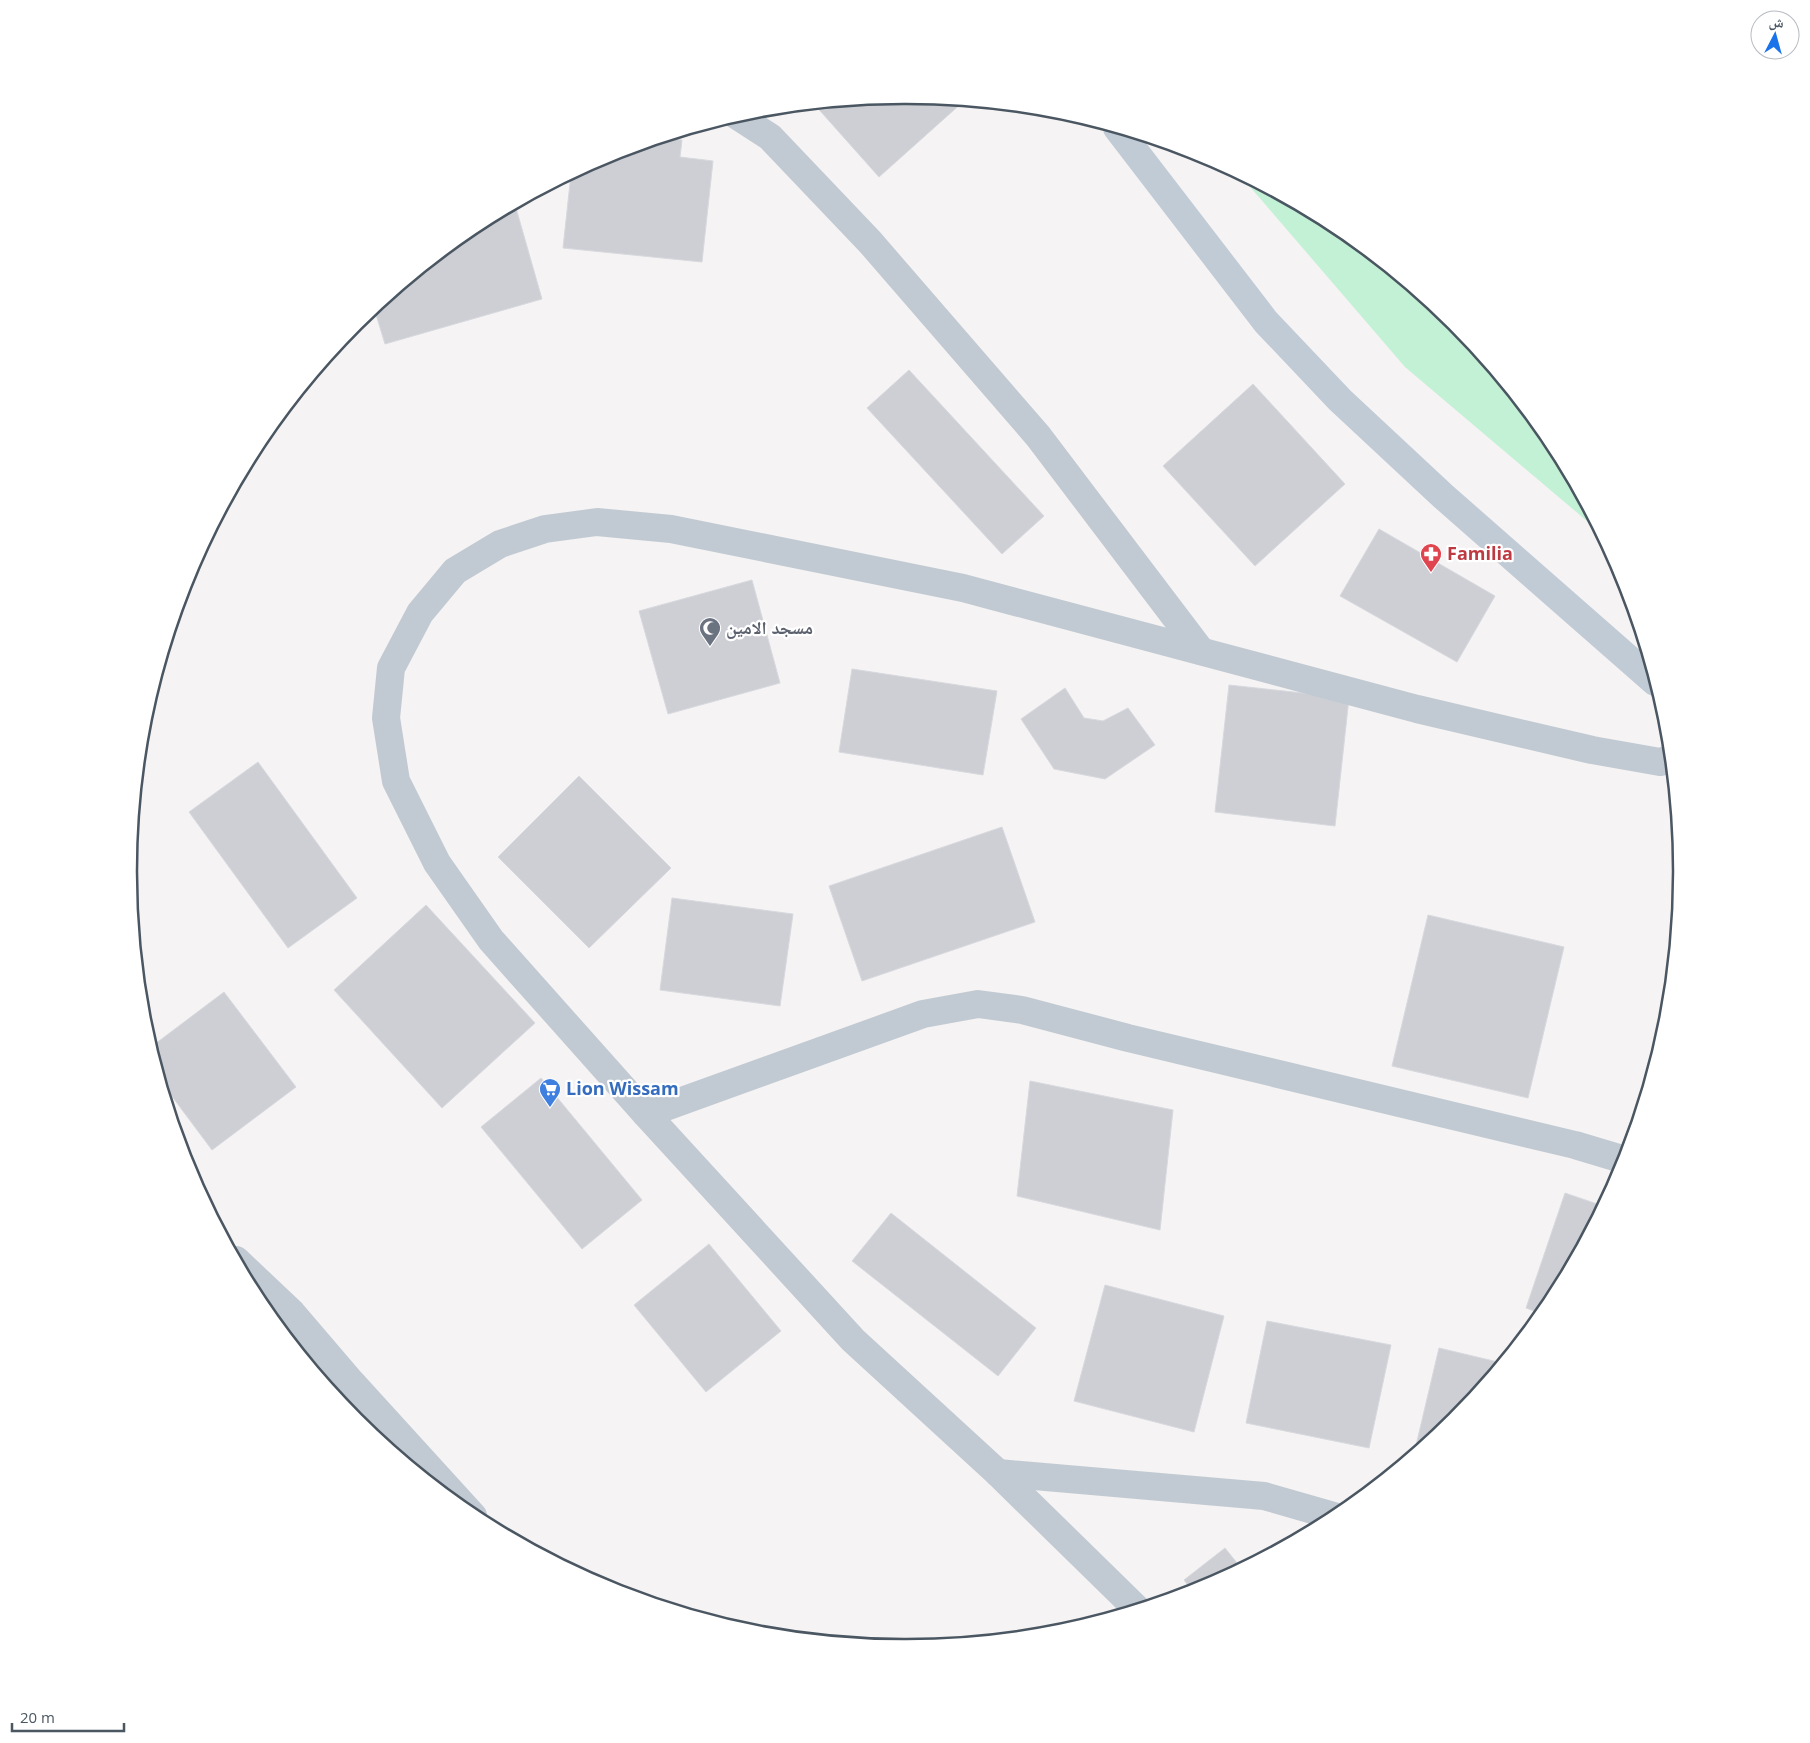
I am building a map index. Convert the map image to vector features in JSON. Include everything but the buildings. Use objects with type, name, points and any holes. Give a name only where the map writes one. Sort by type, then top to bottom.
[{"type":"street","points":[[745,121],[770,137],[870,242],[1038,436],[1201,651]]},
{"type":"street","points":[[1123,135],[1266,322],[1340,400],[1443,496],[1648,675]]},
{"type":"street","points":[[1133,1605],[998,1473],[853,1340],[646,1114],[491,940],[437,863],[396,781],[386,718],[391,668],[420,613],[455,571],[500,544],[545,529],[597,522],[670,529],[963,588],[1417,709],[1592,750],[1660,762],[1664,761]]},
{"type":"street","points":[[646,1114],[923,1014],[978,1004],[1022,1010],[1128,1038],[1575,1145],[1617,1158]]},
{"type":"street","points":[[254,1277],[292,1313],[445,1486]]},
{"type":"street","points":[[998,1473],[1264,1496],[1325,1514]]},
{"type":"green space","points":[[1248,185],[1332,233],[1411,294],[1448,329],[1482,365],[1514,404],[1543,445],[1589,523],[1405,367]]},
{"type":"place","name":"Familia","points":[[1431,573]]},
{"type":"place","name":"مسجد الامين","points":[[710,647]]},
{"type":"place","name":"Lion Wissam","points":[[550,1108]]}]
